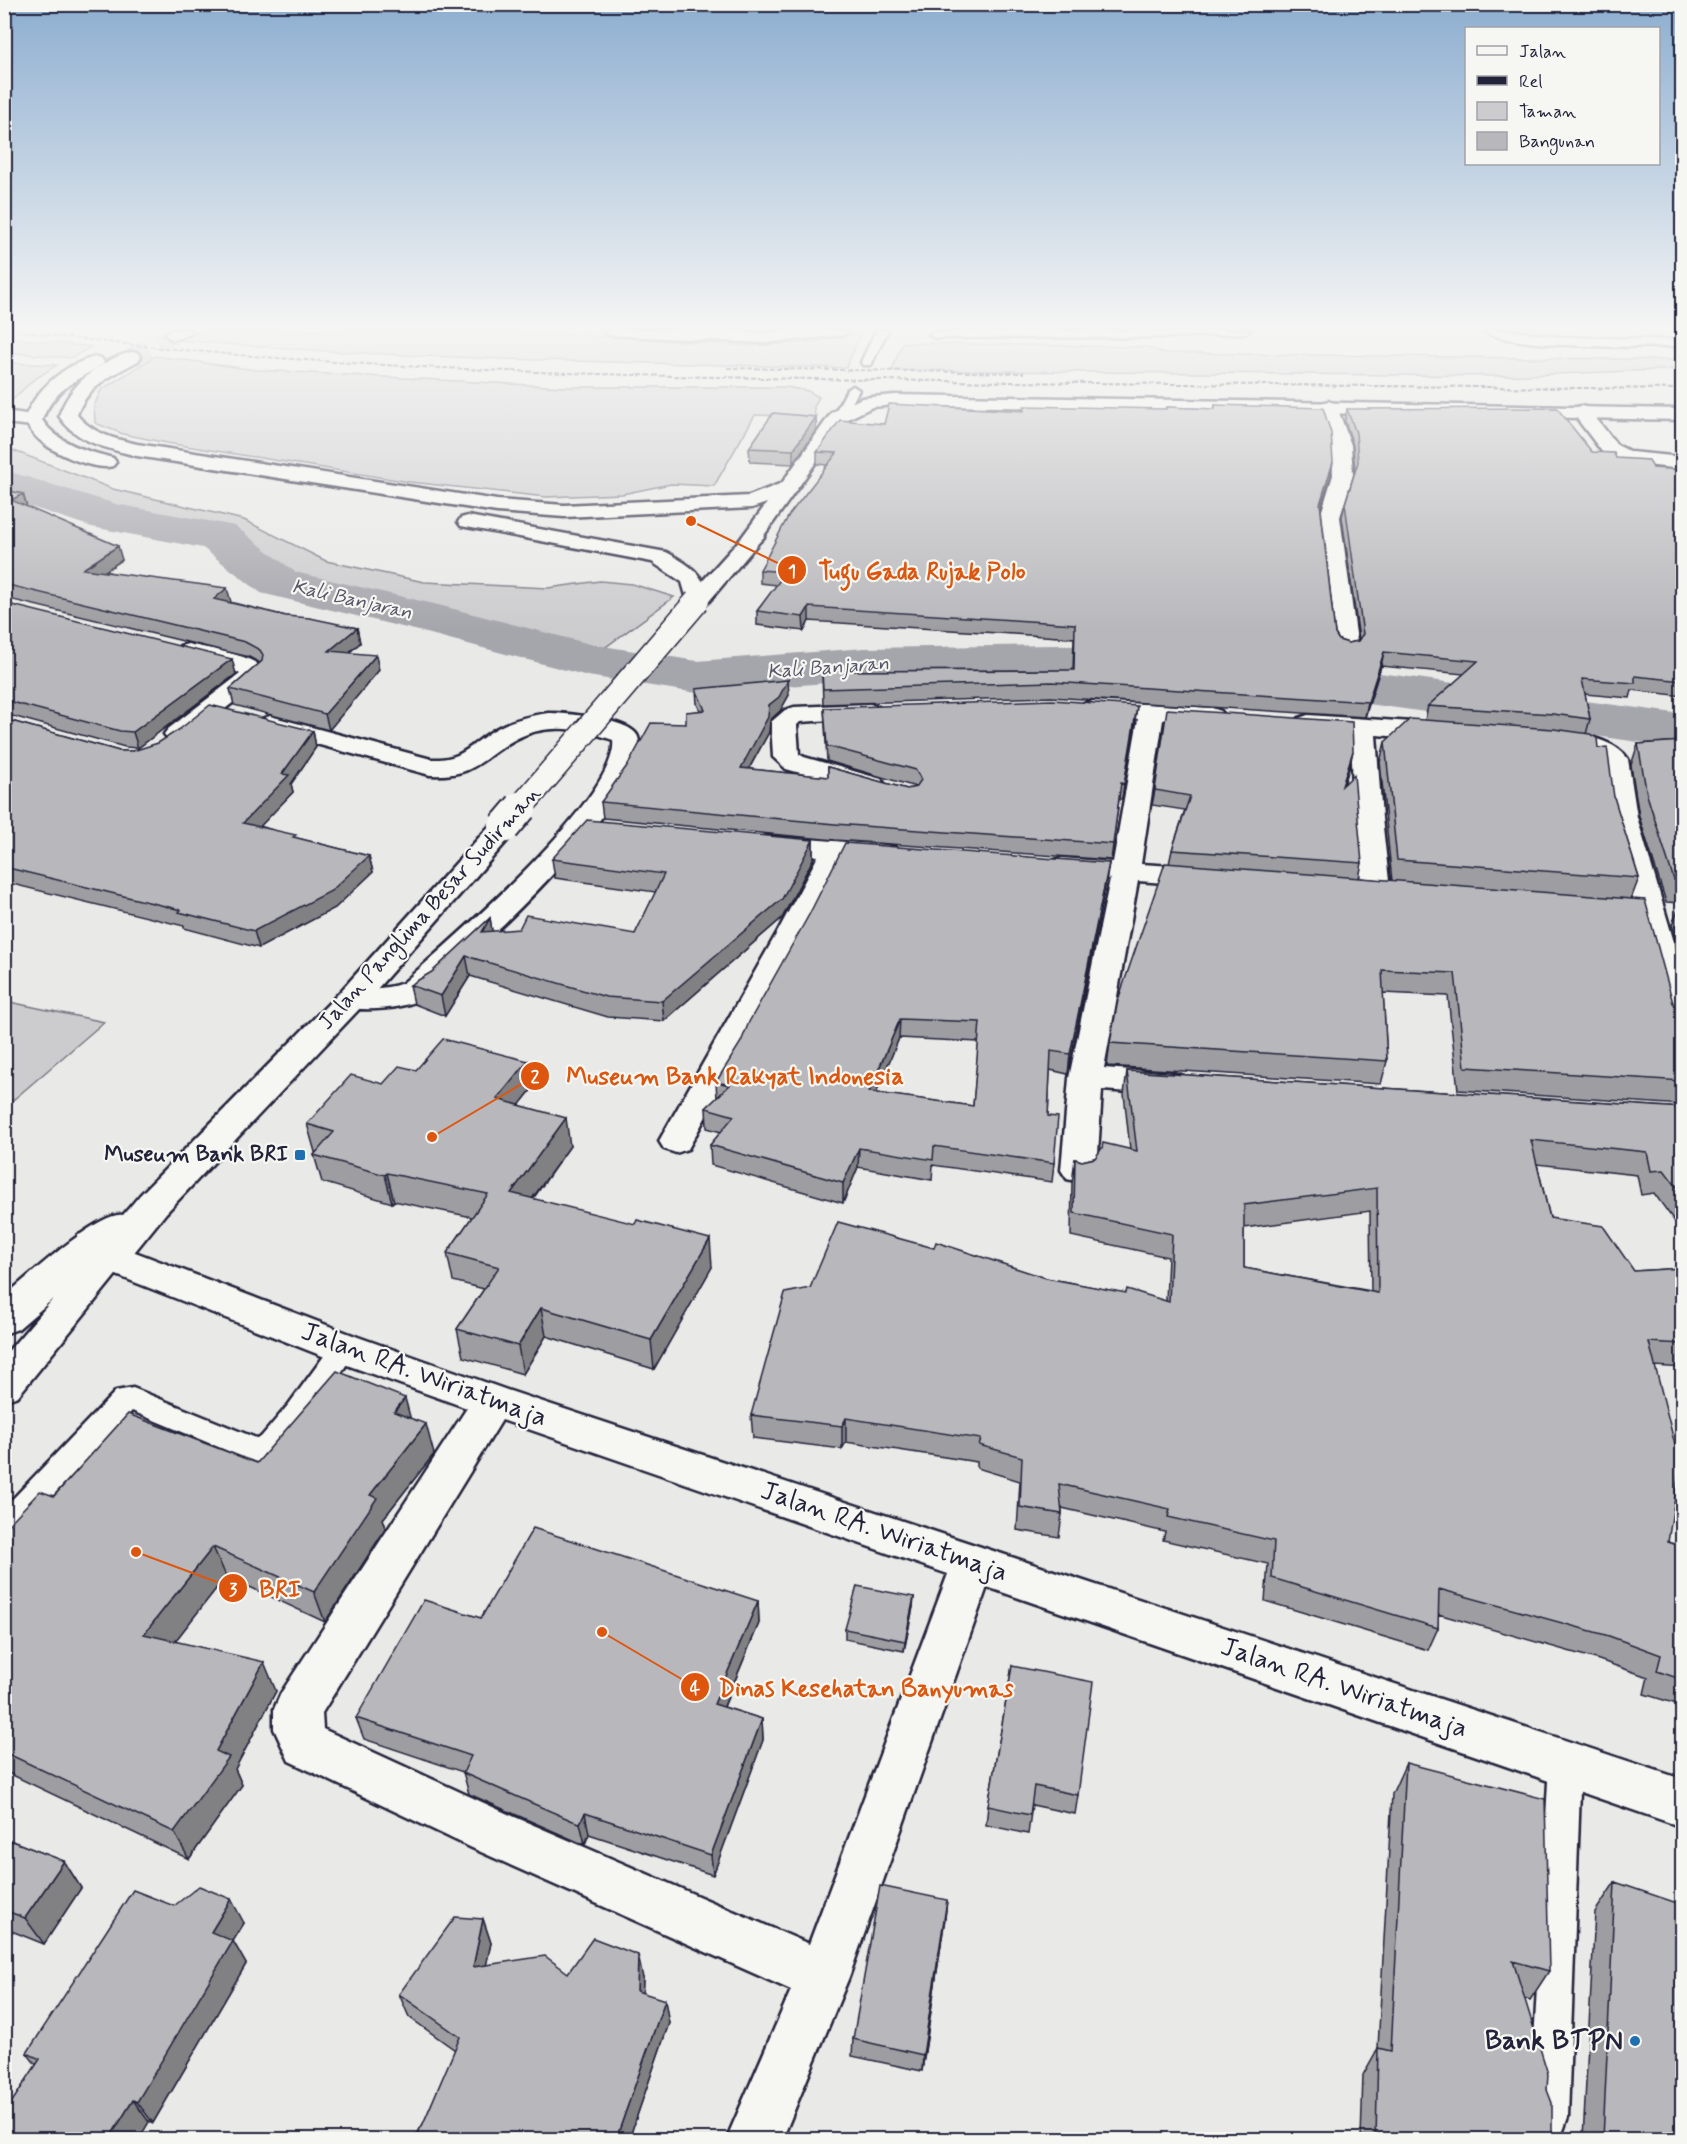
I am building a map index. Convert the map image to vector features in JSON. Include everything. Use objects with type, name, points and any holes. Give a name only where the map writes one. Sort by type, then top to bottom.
[{"type":"street","points":[[38,430],[41,435],[63,448],[107,462],[195,474],[426,514]]},
{"type":"street","points":[[78,430],[100,440],[137,450],[497,506],[594,510],[752,502],[789,486]]},
{"type":"street","name":"Jalan Panglima Besar Sudirman","points":[[4,1318],[100,1251],[153,1204],[351,999],[504,827],[753,537],[829,430]]},
{"type":"street","points":[[1336,430],[1341,445],[1344,475],[1330,517],[1346,648]]},
{"type":"street","points":[[1595,430],[1610,449],[1627,457],[1683,463]]},
{"type":"street","points":[[449,519],[658,557],[701,558],[732,551],[745,545],[753,537],[755,530],[753,522],[735,510],[706,504],[689,504],[649,511],[634,518],[625,526],[623,536],[628,544],[640,552],[658,557],[679,568],[691,578],[698,589],[697,601]]},
{"type":"street","points":[[159,748],[229,714],[253,671],[240,664],[172,647]]},
{"type":"street","points":[[1073,707],[1234,717]]},
{"type":"street","points":[[892,711],[794,715],[787,717],[784,722],[786,757],[795,763],[895,791]]},
{"type":"street","points":[[1078,1170],[1086,1078],[1152,711]]},
{"type":"street","points":[[229,714],[430,767],[449,769],[468,763],[503,735],[523,724],[547,720],[604,727],[625,736],[627,750],[624,764],[581,827],[549,863],[479,932],[414,990],[395,997],[351,999]]},
{"type":"street","points":[[1281,721],[1461,734]]},
{"type":"street","points":[[1364,727],[1368,818],[1376,890]]},
{"type":"street","points":[[1548,739],[1591,745],[1615,759],[1623,817],[1641,911],[1683,1025]]},
{"type":"street","points":[[581,827],[616,830]]},
{"type":"street","points":[[743,841],[916,856]]},
{"type":"street","points":[[676,1141],[794,932],[835,850]]},
{"type":"street","points":[[1032,864],[1233,879]]},
{"type":"street","points":[[1641,911],[1683,914]]},
{"type":"street","points":[[1086,1078],[1205,1086]]},
{"type":"street","name":"Jalan Panglima Besar Sudirman","points":[[4,1385],[100,1251]]},
{"type":"street","name":"Jalan RA. Wiriatmaja","points":[[100,1251],[344,1348],[493,1401],[1683,1803]]},
{"type":"street","points":[[493,1401],[298,1709],[298,1730],[306,1745],[490,1831],[823,1977]]},
{"type":"street","points":[[754,2139],[823,1977],[974,1563]]},
{"type":"lane","points":[[4,1528],[126,1399],[132,1399],[255,1450],[264,1449],[270,1447],[299,1412],[344,1348]]},
{"type":"lane","points":[[1549,2117],[1565,1763]]},
{"type":"green space","points":[[113,430],[746,430],[714,486],[671,484],[622,494],[546,497],[410,482],[123,434]]},
{"type":"green space","points":[[4,447],[113,489],[244,520],[326,561],[424,582],[548,588],[600,581],[632,584],[674,597],[588,660],[434,619],[278,583],[218,536],[108,517],[5,483]]},
{"type":"green space","points":[[4,1001],[104,1022],[5,1107]]},
{"type":"building","points":[[761,430],[807,430],[793,450],[749,448]]},
{"type":"building","points":[[833,430],[1330,430],[1333,462],[1320,504],[1335,634],[1339,640],[1348,643],[1358,641],[1363,634],[1345,504],[1358,462],[1355,430],[1575,430],[1592,452],[1614,453],[1616,458],[1649,460],[1653,468],[1683,470],[1683,681],[1635,676],[1635,683],[1582,679],[1590,719],[1553,714],[1428,706],[1478,661],[1384,652],[1368,702],[1052,682],[823,689],[822,671],[1074,670],[1075,624],[809,607],[803,617],[757,611],[786,572],[760,570],[789,515],[837,453],[817,452]]},
{"type":"building","points":[[4,490],[23,494],[11,500],[118,546],[83,569],[227,588],[214,599],[286,616],[310,618],[357,628],[329,651],[376,655],[325,714],[230,689],[262,661],[263,655],[260,650],[245,642],[4,584]]},
{"type":"building","points":[[4,603],[232,659],[133,732],[120,731],[4,700]]},
{"type":"building","points":[[788,680],[779,697],[769,705],[768,717],[741,768],[828,777],[828,767],[907,789],[916,787],[921,780],[916,770],[827,746],[824,708],[1052,700],[1137,706],[1124,784],[1121,783],[1113,844],[835,824],[601,802],[629,763],[651,723],[686,724],[686,712],[705,710],[696,689]]},
{"type":"building","points":[[210,705],[313,731],[282,774],[289,775],[243,823],[296,835],[293,837],[369,856],[331,891],[254,931],[179,912],[181,910],[4,867],[4,719],[119,751],[133,751],[158,743]]},
{"type":"building","points":[[1167,709],[1352,722],[1353,751],[1342,786],[1354,775],[1362,863],[1172,850],[1190,796],[1155,790]]},
{"type":"building","points":[[1410,719],[1554,729],[1590,734],[1597,738],[1598,748],[1607,747],[1614,797],[1639,878],[1397,860],[1385,742]]},
{"type":"building","points":[[1683,741],[1683,880],[1674,880],[1647,795],[1638,744]]},
{"type":"building","points":[[587,820],[813,840],[782,899],[662,1001],[606,997],[466,956],[441,996],[410,985],[432,972],[490,918],[482,932],[519,929],[526,915],[635,934],[664,874],[552,859]]},
{"type":"building","points":[[845,843],[1109,863],[1070,1054],[1051,1051],[1048,1116],[1058,1117],[1054,1163],[934,1146],[933,1160],[859,1148],[843,1183],[710,1145],[734,1116],[706,1108],[730,1085],[716,1082],[741,1042],[749,1022],[810,913]],"holes":[[[900,1019],[980,1022],[973,1106],[869,1092]]]},
{"type":"building","points":[[1165,863],[1645,900],[1673,1003],[1683,1012],[1683,1081],[1465,1067],[1455,973],[1382,970],[1387,1061],[1110,1043],[1118,1000]]},
{"type":"building","points":[[443,1039],[528,1061],[497,1099],[566,1118],[511,1193],[635,1224],[637,1220],[710,1239],[651,1340],[541,1308],[518,1346],[457,1329],[499,1267],[447,1253],[488,1194],[387,1173],[385,1175],[314,1155],[334,1132],[307,1124],[351,1075],[383,1084],[399,1066],[416,1070]]},
{"type":"building","points":[[1127,1071],[1683,1108],[1683,1195],[1664,1170],[1651,1171],[1647,1152],[1531,1140],[1550,1218],[1603,1226],[1634,1271],[1683,1268],[1683,1344],[1649,1342],[1675,1445],[1683,1447],[1668,1542],[1683,1547],[1683,1680],[1657,1671],[1661,1655],[1609,1636],[1439,1589],[1438,1628],[1272,1578],[1274,1541],[1168,1517],[1170,1509],[1059,1484],[1062,1514],[1020,1507],[1022,1457],[979,1445],[981,1439],[846,1418],[842,1426],[751,1415],[785,1293],[810,1288],[838,1222],[934,1248],[936,1242],[1046,1278],[1126,1293],[1127,1289],[1169,1302],[1172,1234],[1074,1213],[1075,1159],[1082,1161],[1095,1158],[1103,1143],[1137,1151]],"holes":[[[1377,1188],[1378,1293],[1244,1268],[1244,1205]]]},
{"type":"building","points":[[337,1371],[405,1398],[394,1412],[426,1424],[370,1495],[377,1498],[314,1592],[213,1547],[144,1634],[264,1662],[216,1751],[229,1757],[174,1832],[4,1752],[4,1529],[40,1491],[54,1496],[128,1414],[257,1463]]},
{"type":"building","points":[[533,1528],[758,1601],[714,1704],[762,1719],[711,1855],[585,1813],[580,1823],[573,1821],[463,1773],[471,1756],[356,1718],[424,1600],[481,1618]]},
{"type":"building","points":[[857,1586],[914,1597],[905,1641],[845,1629]]},
{"type":"building","points":[[1012,1666],[1093,1682],[1078,1795],[1034,1786],[1030,1815],[988,1806]]},
{"type":"building","points":[[1406,1763],[1545,1799],[1549,1971],[1513,1961],[1548,2074],[1547,2090],[1552,2103],[1552,2139],[1376,2139],[1378,2048],[1391,2051]]},
{"type":"building","points":[[4,1838],[64,1861],[25,1918],[4,1910]]},
{"type":"building","name":"Bank BTPN","points":[[1615,1882],[1683,1905],[1683,2139],[1603,2139]]},
{"type":"building","points":[[199,1886],[231,1899],[211,1932],[233,1941],[137,2102],[133,2100],[109,2139],[4,2139],[4,2114],[40,2059],[27,2053],[133,1890],[174,1906]]},
{"type":"building","points":[[880,1886],[947,1900],[923,2055],[853,2039]]},
{"type":"building","points":[[455,1917],[483,1919],[473,1967],[545,1956],[568,1973],[593,1938],[638,1955],[637,1991],[665,2000],[616,2139],[414,2139],[423,2124],[460,2037],[399,1994]]},
{"type":"waterway","name":"Kali Banjaran","points":[[4,483],[108,517],[218,536],[278,583],[434,619],[588,660],[697,677],[865,664],[1056,661],[1261,673],[1682,731]]},
{"type":"place","name":"Tugu Gada Rujak Polo","points":[[691,521]]},
{"type":"place","name":"Museum Bank Rakyat Indonesia","points":[[432,1137]]},
{"type":"place","name":"Museum Bank BRI","points":[[300,1155]]},
{"type":"place","name":"BRI","points":[[136,1552]]},
{"type":"place","name":"Dinas Kesehatan Banyumas","points":[[602,1632]]},
{"type":"place","name":"Bank BTPN","points":[[1635,2041]]}]
